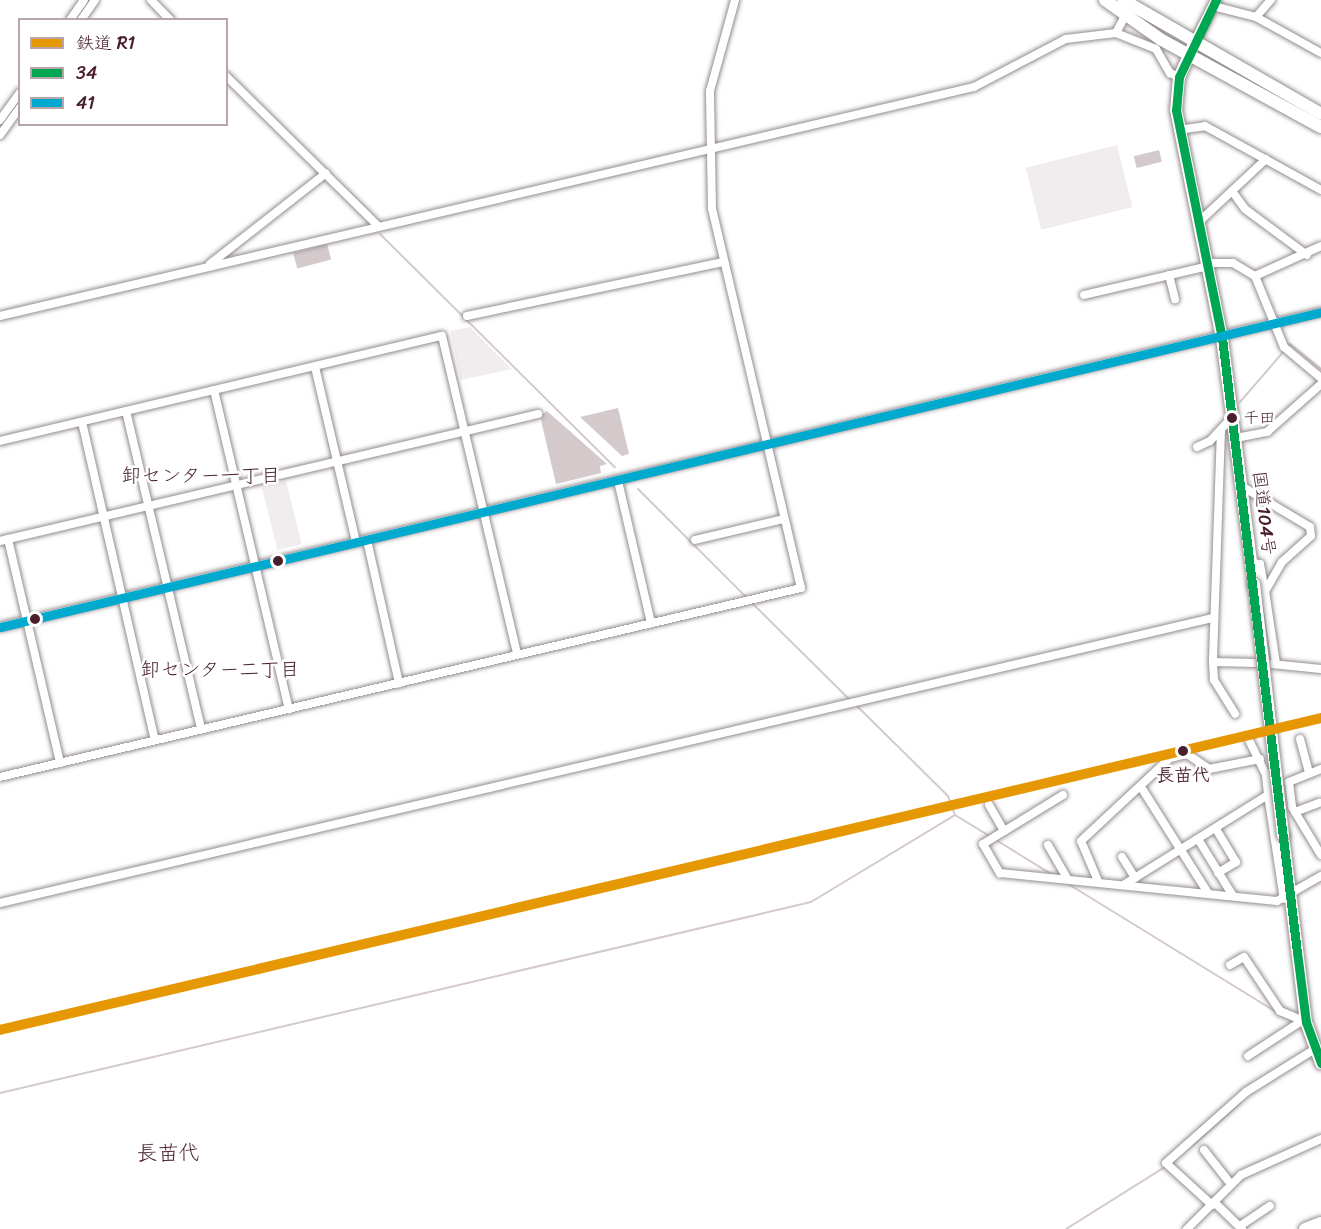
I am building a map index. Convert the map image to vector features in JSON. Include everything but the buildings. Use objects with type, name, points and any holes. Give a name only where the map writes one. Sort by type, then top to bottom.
[{"type":"highway","points":[[1105,0],[1125,16],[1321,114]]},
{"type":"highway","points":[[1123,0],[1191,50],[1321,127]]},
{"type":"highway","name":"国道104号","points":[[1191,50],[1179,77],[1178,130],[1201,220],[1222,338],[1252,563],[1259,588],[1287,896],[1303,1022],[1318,1054]]},
{"type":"highway","points":[[1305,1229],[1321,1223]]},
{"type":"main road","points":[[1191,50],[1214,3]]},
{"type":"street","points":[[71,18],[84,0]]},
{"type":"street","points":[[82,18],[95,0]]},
{"type":"street","points":[[151,0],[168,18]]},
{"type":"street","points":[[0,777],[801,588],[724,262],[708,148],[714,59],[735,0]]},
{"type":"street","points":[[1256,17],[1271,0]]},
{"type":"street","points":[[1214,3],[1256,17],[1321,53]]},
{"type":"street","points":[[1116,33],[1125,16]]},
{"type":"street","points":[[0,316],[974,87],[1066,39],[1116,33],[1156,49],[1170,73],[1179,77]]},
{"type":"street","points":[[228,78],[378,226]]},
{"type":"street","points":[[0,120],[18,95]]},
{"type":"street","points":[[0,135],[18,110]]},
{"type":"street","points":[[1178,130],[1206,126],[1321,189]]},
{"type":"street","points":[[1201,220],[1266,159]]},
{"type":"street","points":[[207,266],[326,173]]},
{"type":"street","points":[[1232,191],[1245,209],[1307,255]]},
{"type":"street","points":[[1255,276],[1307,255],[1321,246]]},
{"type":"street","points":[[467,316],[724,262]]},
{"type":"street","points":[[1084,295],[1208,264],[1233,263],[1255,276],[1278,324],[1284,347],[1321,378]]},
{"type":"street","points":[[1169,275],[1175,299]]},
{"type":"street","points":[[0,627],[1222,338],[1321,312]]},
{"type":"street","points":[[0,441],[442,336],[517,654]]},
{"type":"street","points":[[315,367],[356,543]]},
{"type":"street","points":[[1236,438],[1267,432],[1321,384]]},
{"type":"street","points":[[214,390],[289,709]]},
{"type":"street","points":[[126,411],[201,729]]},
{"type":"street","points":[[60,763],[28,620],[4,540],[538,414]]},
{"type":"street","points":[[1197,447],[1221,430],[1233,415]]},
{"type":"street","points":[[82,422],[155,740]]},
{"type":"street","points":[[1221,430],[1223,460],[1212,618],[1213,662],[1214,680],[1235,714]]},
{"type":"street","points":[[1223,460],[1239,458]]},
{"type":"street","points":[[618,481],[651,623]]},
{"type":"street","points":[[1243,487],[1310,527],[1311,536],[1282,562],[1259,588],[1274,664],[1321,669]]},
{"type":"street","points":[[695,540],[784,519]]},
{"type":"street","points":[[367,540],[399,683]]},
{"type":"street","points":[[0,903],[1212,618]]},
{"type":"street","points":[[1213,662],[1255,663]]},
{"type":"street","points":[[1300,739],[1309,773]]},
{"type":"street","points":[[1248,740],[1260,759],[1287,896]]},
{"type":"street","points":[[1098,881],[1081,841],[1173,756],[1187,754],[1209,769],[1260,759]]},
{"type":"street","points":[[1321,769],[1289,782],[1295,812],[1321,855]]},
{"type":"street","points":[[1141,786],[1208,893]]},
{"type":"street","points":[[1063,795],[983,844],[1000,873],[1233,896],[1287,896],[1321,876]]},
{"type":"street","points":[[1125,885],[1268,795]]},
{"type":"street","points":[[1295,812],[1318,803]]},
{"type":"street","points":[[989,805],[1004,831]]},
{"type":"street","points":[[1216,829],[1236,862],[1218,873]]},
{"type":"street","points":[[1198,839],[1233,896]]},
{"type":"street","points":[[1048,845],[1067,878]]},
{"type":"street","points":[[1122,857],[1135,878]]},
{"type":"street","points":[[1230,965],[1244,957],[1280,1011],[1303,1022]]},
{"type":"street","points":[[1248,1056],[1303,1022]]},
{"type":"street","points":[[1270,1206],[1241,1227],[1166,1163],[1246,1092],[1318,1054]]},
{"type":"street","points":[[1187,1229],[1213,1204],[1230,1183],[1321,1139]]},
{"type":"street","points":[[1204,1150],[1230,1183]]},
{"type":"shaded area","points":[[1117,145],[1132,207],[1041,230],[1026,168]]},
{"type":"shaded area","points":[[1159,150],[1162,162],[1137,168],[1134,156]]},
{"type":"shaded area","points":[[327,244],[331,259],[297,269],[293,253]]},
{"type":"shaded area","points":[[470,327],[512,369],[461,380],[450,331]]},
{"type":"shaded area","points":[[618,408],[629,454],[622,456],[580,417]]},
{"type":"shaded area","points":[[547,411],[607,464],[600,466],[601,473],[556,484],[540,416]]},
{"type":"shaded area","points":[[286,481],[302,544],[277,550],[262,487]]},
{"type":"waterway","points":[[380,234],[615,467]]},
{"type":"waterway","points":[[1240,402],[1290,344],[1321,369]]},
{"type":"waterway","points":[[638,489],[747,598]]},
{"type":"waterway","points":[[751,602],[851,701]]},
{"type":"waterway","points":[[856,705],[948,796],[955,815],[991,837]]},
{"type":"waterway","points":[[0,1093],[811,902],[955,815]]},
{"type":"waterway","points":[[996,840],[1053,875]]},
{"type":"waterway","points":[[1065,882],[1278,1013]]},
{"type":"waterway","points":[[1193,1145],[1240,1103]]},
{"type":"waterway","points":[[1066,1229],[1165,1167]]},
{"type":"rail line","name":"R1","points":[[0,1030],[1321,718]]},
{"type":"transit line","name":"34","points":[[1216,0],[1179,77],[1176,110],[1222,338],[1306,1022],[1321,1063]]},
{"type":"transit line","name":"41","points":[[0,627],[1321,312]]},
{"type":"place","name":"千田","points":[[1232,418]]},
{"type":"place","name":"長苗代","points":[[1183,751]]},
{"type":"district","name":"卸センター一丁目","points":[[201,475]]},
{"type":"district","name":"卸センター二丁目","points":[[220,669]]},
{"type":"district","name":"長苗代","points":[[168,1153]]}]
